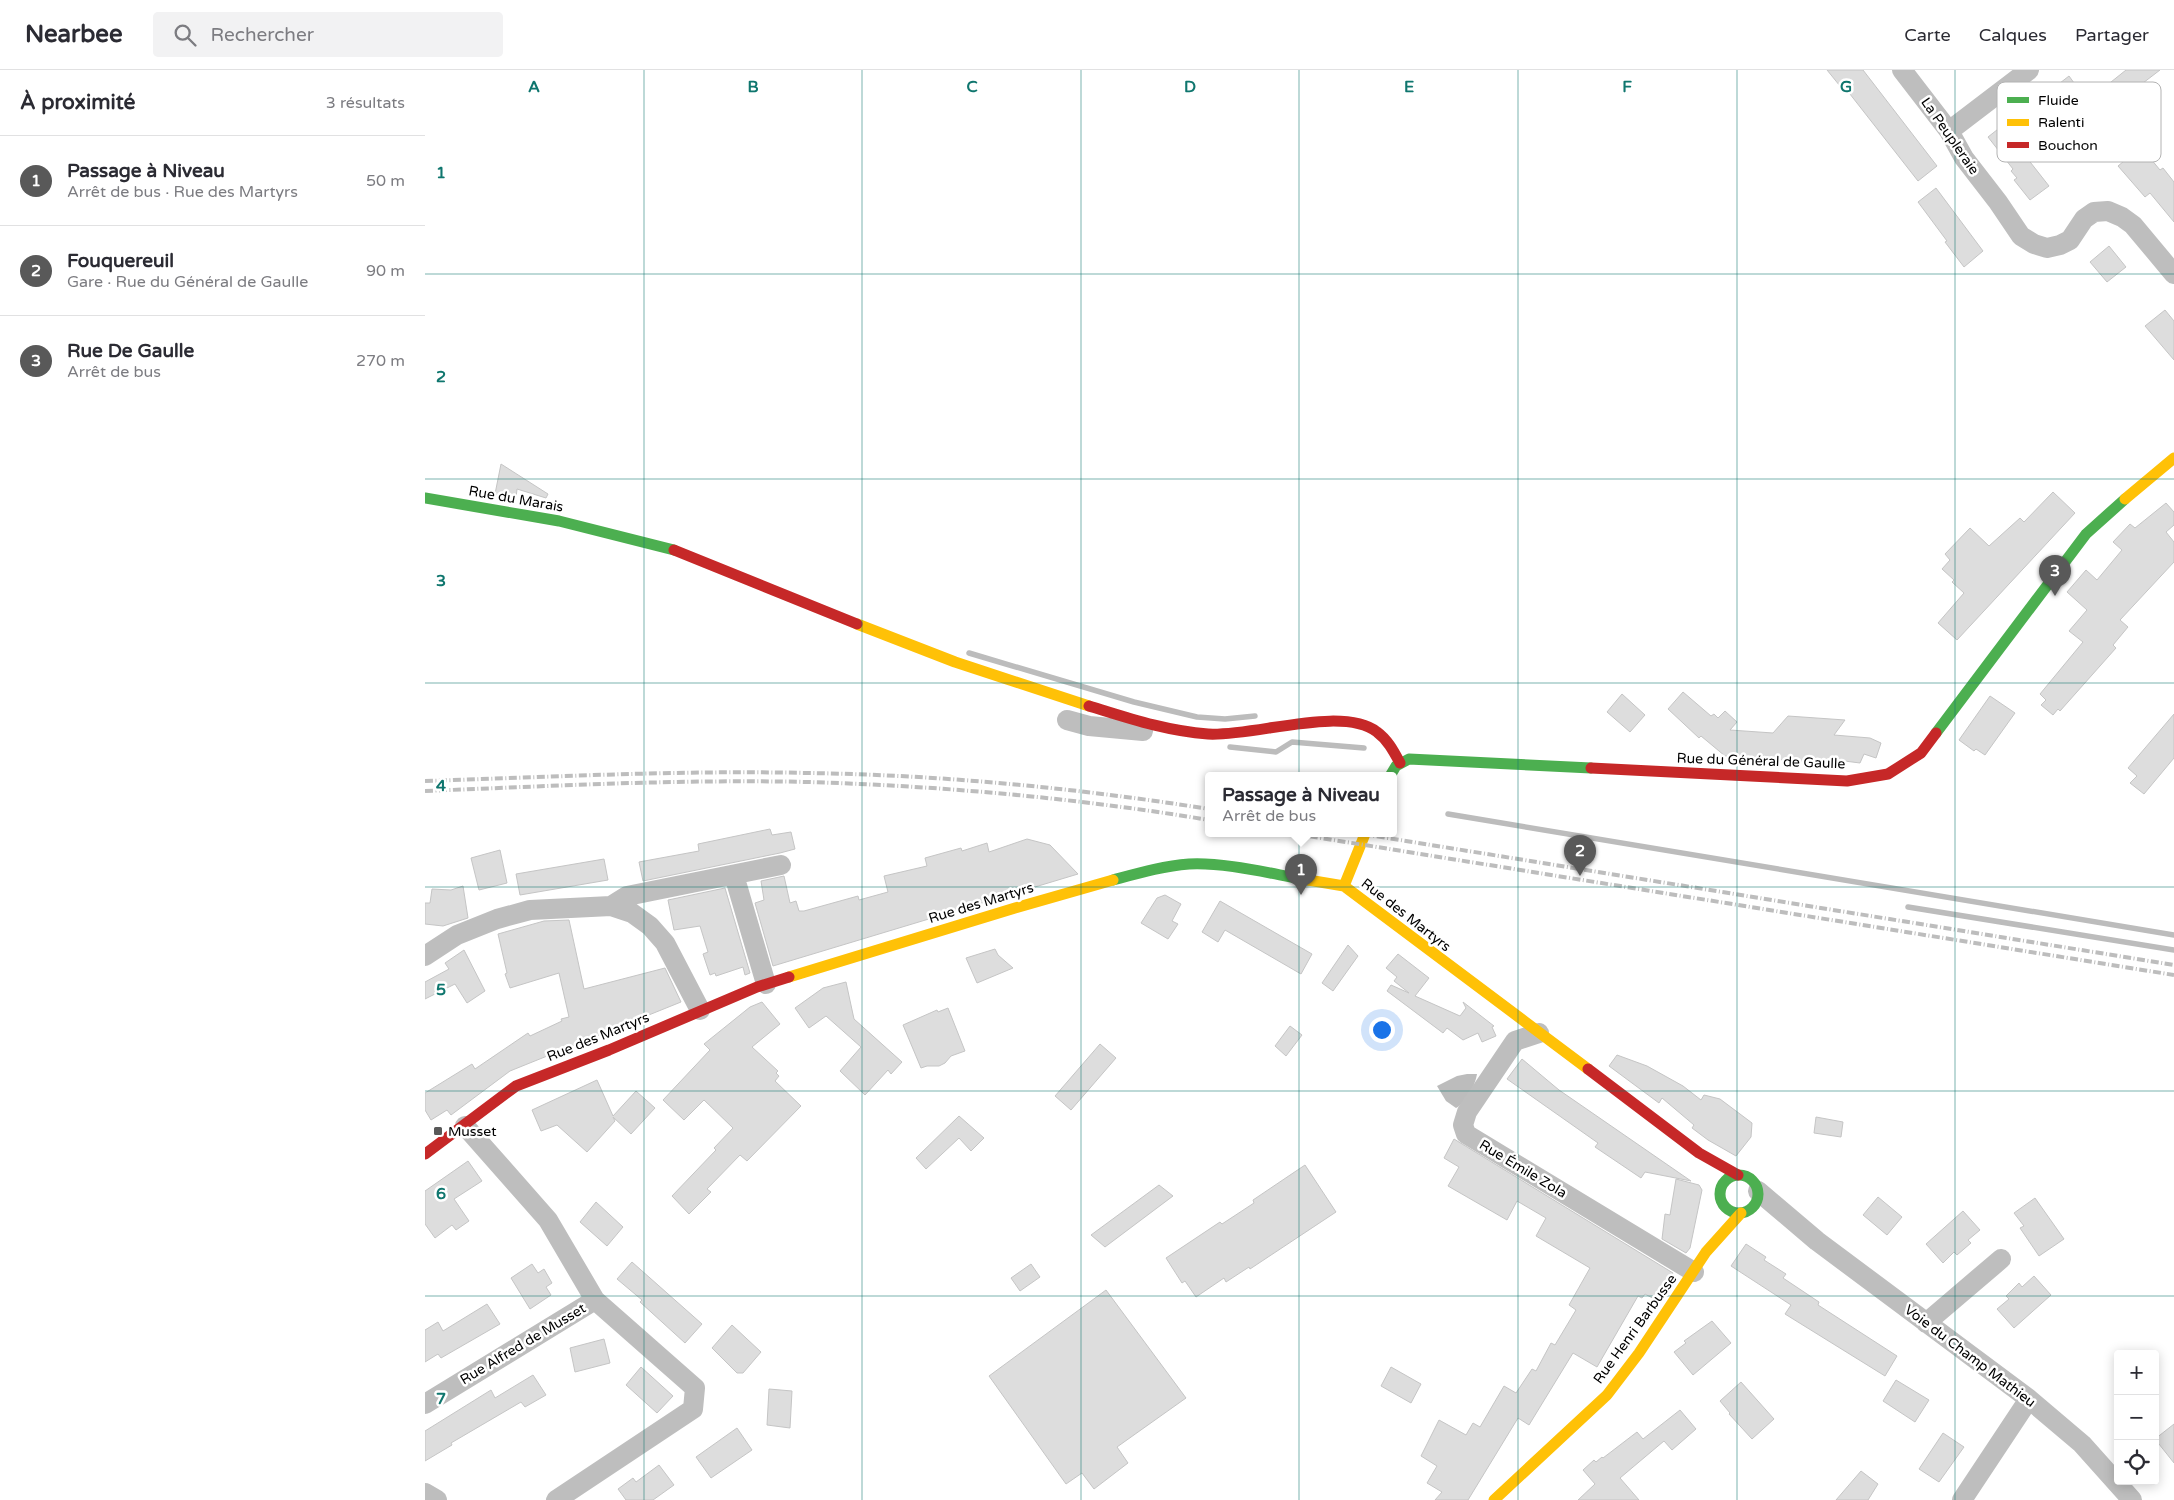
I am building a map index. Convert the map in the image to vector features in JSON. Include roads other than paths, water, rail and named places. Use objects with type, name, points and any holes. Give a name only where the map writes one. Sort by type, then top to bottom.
[{"type":"street","name":"La Peupleraie","points":[[1902,70],[1949,131],[1964,158],[2021,236],[2034,244],[2047,248],[2060,245],[2070,240],[2084,219],[2094,212],[2108,211],[2133,225],[2174,274]]},
{"type":"street","points":[[2013,82],[2029,70]]},
{"type":"street","points":[[1949,131],[1997,94]]},
{"type":"street","name":"Rue du Général de Gaulle","points":[[1400,763],[1405,760],[1419,760],[1847,781],[1888,774],[1921,753],[2053,576],[2087,534],[2174,458]]},
{"type":"street","name":"Rue du Marais","points":[[425,498],[559,521],[679,551],[835,615],[1026,688],[1103,712],[1176,730],[1207,734],[1229,735],[1318,722],[1360,724],[1377,732],[1393,749],[1400,763]]},
{"type":"street","points":[[1067,720],[1089,726],[1112,729],[1176,730]]},
{"type":"street","points":[[1392,772],[1400,763]]},
{"type":"street","points":[[1344,886],[1364,837]]},
{"type":"street","name":"Rue des Martyrs","points":[[425,1154],[465,1126],[516,1086],[609,1050],[700,1010],[766,984],[1015,908],[1172,865],[1209,864],[1344,886],[1539,1033]]},
{"type":"street","points":[[611,906],[627,896],[781,866]]},
{"type":"street","points":[[734,875],[766,984]]},
{"type":"street","points":[[425,956],[457,935],[497,919],[530,910],[611,906],[632,913],[650,926],[665,943],[700,1010]]},
{"type":"street","points":[[1539,1033],[1699,1153],[1737,1176],[1749,1178],[1756,1186],[1751,1204],[1735,1213],[1725,1208],[1699,1153]]},
{"type":"street","name":"Rue Émile Zola","points":[[1539,1033],[1515,1041],[1467,1112],[1463,1125],[1466,1134],[1694,1272]]},
{"type":"street","name":"Rue Alfred de Musset","points":[[465,1126],[548,1220],[595,1300],[695,1388],[693,1409],[556,1500]]},
{"type":"street","points":[[1720,1194],[1726,1180],[1737,1176]]},
{"type":"street","name":"Rue Henri Barbusse","points":[[1494,1500],[1607,1395],[1639,1353],[1706,1252],[1717,1221],[1720,1194]]},
{"type":"street","name":"Rue Henri Barbusse","points":[[1706,1252],[1751,1204]]},
{"type":"street","name":"Voie du Champ Mathieu","points":[[1751,1204],[1797,1225],[2029,1399],[2082,1444],[2132,1500]]},
{"type":"street","points":[[1927,1323],[2001,1259]]},
{"type":"street","name":"Rue Alfred de Musset","points":[[425,1404],[595,1300]]},
{"type":"street","points":[[1962,1500],[2029,1399]]},
{"type":"street","points":[[425,1493],[437,1500]]},
{"type":"waterway","points":[[969,653],[1134,702],[1197,717],[1225,719],[1255,716]]},
{"type":"waterway","points":[[1230,747],[1276,752],[1292,742],[1364,748]]},
{"type":"waterway","points":[[1448,814],[2174,935]]},
{"type":"waterway","points":[[1908,907],[2174,950]]},
{"type":"railway","points":[[425,781],[664,773],[858,774],[1009,784],[1205,808]]},
{"type":"railway","points":[[425,791],[664,782],[808,782],[1009,794],[1109,805],[1205,819]]},
{"type":"railway","points":[[1315,837],[2174,975]]},
{"type":"railway","points":[[1382,837],[2174,965]]},
{"type":"place","name":"Rue De Gaulle","points":[[2055,596]]},
{"type":"place","name":"Fouquereuil","points":[[1580,876]]},
{"type":"place","name":"Passage à Niveau","points":[[1301,895]]},
{"type":"place","name":"Musset","points":[[438,1131]]}]
